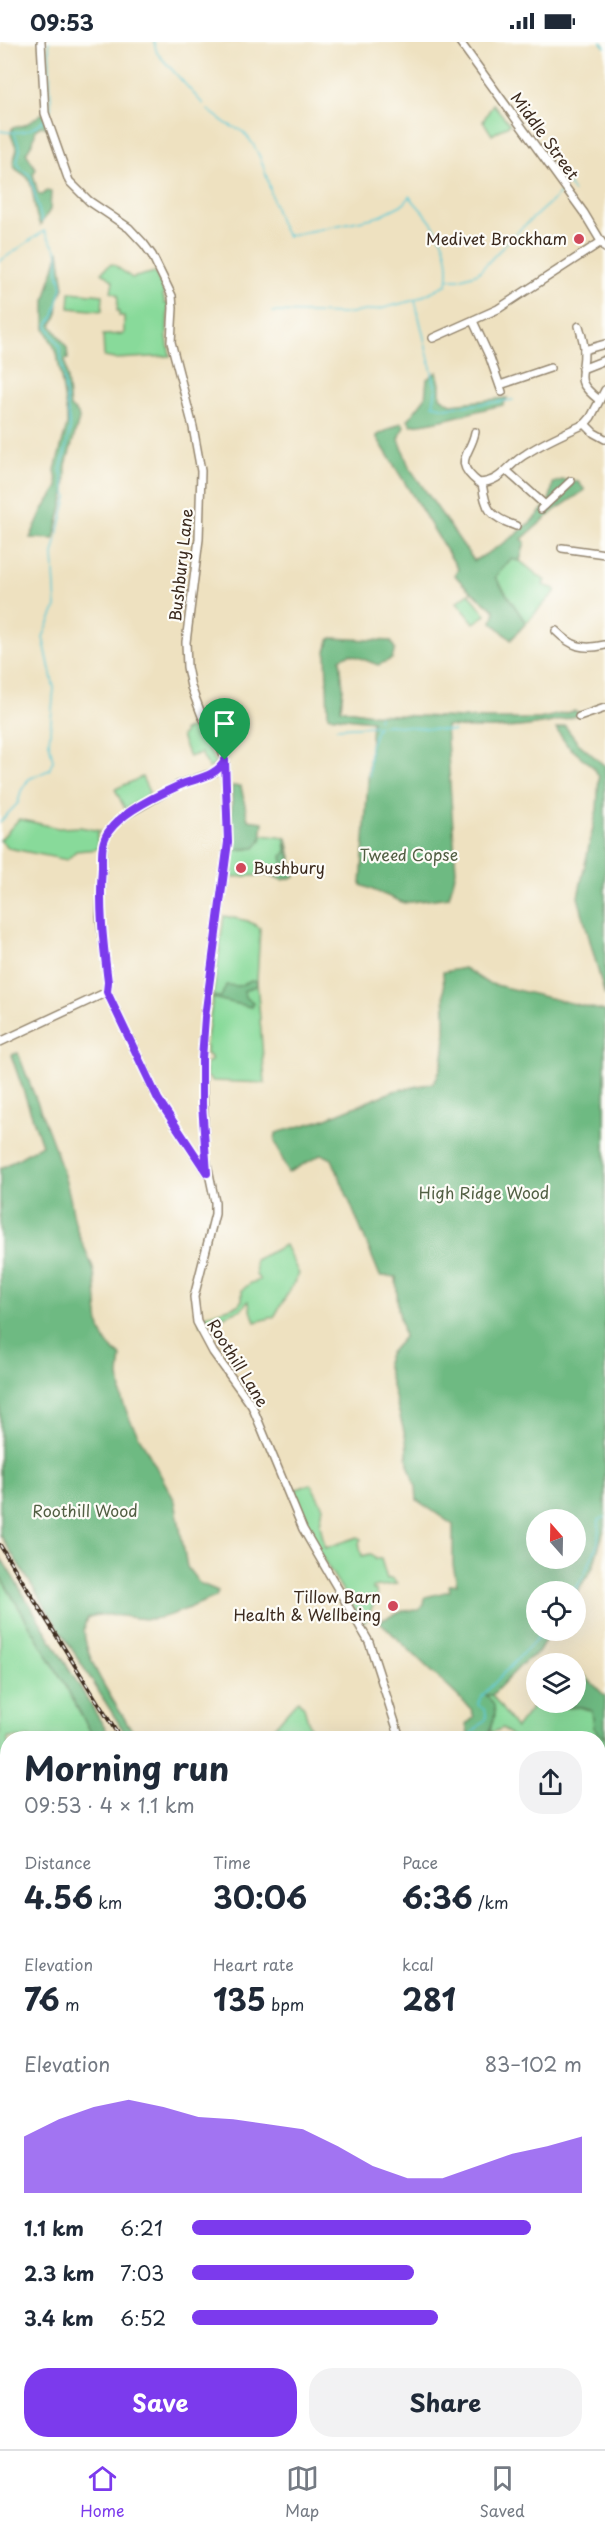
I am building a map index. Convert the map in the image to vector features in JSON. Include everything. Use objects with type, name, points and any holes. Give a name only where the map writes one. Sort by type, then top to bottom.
[{"type":"street","name":"Bushbury Lane","points":[[41,42],[45,112],[69,181],[89,201],[129,228],[144,244],[152,255],[172,296],[171,342],[176,370],[193,427],[201,471],[200,539],[187,633],[187,667],[191,687],[202,716],[222,750],[225,760]]},
{"type":"street","name":"Middle Street","points":[[460,42],[533,142],[603,245]]},
{"type":"street","points":[[433,338],[507,304],[603,245]]},
{"type":"street","points":[[473,321],[501,388],[550,368]]},
{"type":"street","points":[[579,326],[584,350],[583,386],[599,400]]},
{"type":"street","points":[[584,350],[605,344]]},
{"type":"street","points":[[582,369],[605,360]]},
{"type":"street","points":[[475,432],[473,441],[465,453],[466,469],[482,483],[495,480],[522,455],[585,424],[605,390]]},
{"type":"street","points":[[585,424],[605,439]]},
{"type":"street","points":[[507,471],[543,507],[571,481]]},
{"type":"street","points":[[482,483],[488,510],[493,516],[516,526]]},
{"type":"street","points":[[562,548],[605,554]]},
{"type":"street","points":[[556,632],[579,648],[605,645]]},
{"type":"street","points":[[579,717],[605,708]]},
{"type":"street","points":[[207,1173],[158,1099],[107,992],[100,902],[105,837],[114,824],[178,785],[211,774],[219,769],[225,760]]},
{"type":"street","name":"Roothill Lane","points":[[225,760],[228,842],[203,1039],[202,1104],[205,1154],[207,1173],[215,1202],[215,1214],[194,1296],[197,1322],[213,1352],[254,1410],[303,1529],[369,1642],[398,1731]]},
{"type":"street","points":[[211,774],[223,780],[226,786]]},
{"type":"street","points":[[0,1042],[107,992]]},
{"type":"street","points":[[196,1158],[205,1154]]},
{"type":"green space","points":[[493,104],[510,124],[492,135],[483,121]]},
{"type":"green space","points":[[43,113],[47,128],[42,126],[36,129],[33,142],[26,153],[36,169],[33,174],[38,194],[51,192],[50,210],[40,225],[29,180],[14,166],[17,149],[11,135],[12,128],[25,125]]},
{"type":"green space","points":[[59,251],[64,288],[58,300],[57,316],[51,325],[67,348],[68,359],[65,360],[70,407],[78,414],[79,419],[66,465],[65,494],[54,539],[30,538],[42,511],[58,487],[55,470],[67,425],[57,353],[45,329],[45,300]]},
{"type":"green space","points":[[113,264],[132,278],[155,272],[164,293],[165,304],[168,304],[167,337],[170,356],[114,359],[104,357],[103,335],[124,334],[124,316],[119,316],[119,311],[117,311],[118,295],[111,292],[113,281],[102,272]]},
{"type":"green space","points":[[70,292],[103,295],[102,311],[69,308]]},
{"type":"green space","points":[[437,372],[440,397],[451,404],[507,398],[503,405],[434,422],[411,425],[408,420],[425,398],[427,379]]},
{"type":"green space","points":[[401,423],[404,426],[399,439],[409,467],[474,561],[504,543],[533,520],[548,502],[553,483],[562,480],[578,482],[585,490],[554,511],[522,539],[525,542],[520,561],[511,559],[495,577],[526,623],[511,640],[492,622],[495,611],[455,575],[458,569],[376,436]]},
{"type":"green space","points":[[511,559],[520,561],[545,581],[543,585],[555,589],[555,592],[526,623],[495,577]]},
{"type":"green space","points":[[469,593],[486,615],[474,623],[457,602]]},
{"type":"green space","name":"Tweed Copse","points":[[332,638],[391,641],[395,649],[392,659],[378,665],[350,654],[340,659],[343,687],[341,709],[372,714],[486,719],[539,719],[578,712],[579,715],[563,720],[530,726],[480,728],[446,726],[456,871],[449,897],[404,903],[361,885],[372,721],[328,716],[326,652],[329,640]]},
{"type":"green space","points":[[199,724],[216,765],[209,768],[201,753],[189,757],[181,736],[184,734],[183,731]]},
{"type":"green space","points":[[565,726],[577,742],[605,766],[605,996],[578,897],[597,809],[599,777],[594,768],[567,745],[556,729]]},
{"type":"green space","points":[[142,777],[150,794],[125,809],[115,789]]},
{"type":"green space","points":[[232,786],[241,786],[248,820],[263,822],[261,841],[255,848],[231,850]]},
{"type":"green space","points":[[19,819],[58,828],[80,827],[100,831],[97,834],[98,849],[76,851],[67,860],[8,848],[0,840]]},
{"type":"green space","points":[[262,835],[287,838],[295,877],[282,880],[271,875],[231,877],[231,850],[249,849],[261,841]]},
{"type":"green space","points":[[285,838],[295,877],[282,880],[271,875],[274,874],[274,869],[284,868],[282,856],[286,853]]},
{"type":"green space","points":[[224,916],[248,921],[260,928],[257,981],[265,1083],[213,1081],[206,1076],[206,1063],[211,1061],[211,1057],[206,1054],[206,1046]]},
{"type":"green space","name":"High Ridge Wood","points":[[464,968],[487,983],[605,1011],[605,1526],[593,1567],[584,1581],[526,1581],[526,1641],[545,1641],[538,1653],[526,1653],[526,1660],[492,1695],[486,1695],[494,1705],[495,1715],[489,1731],[467,1731],[466,1725],[474,1717],[471,1709],[379,1621],[403,1611],[419,1610],[424,1605],[425,1597],[450,1591],[449,1585],[457,1584],[453,1565],[453,1525],[417,1500],[416,1487],[408,1464],[406,1439],[386,1363],[389,1354],[404,1337],[398,1308],[396,1277],[380,1276],[332,1159],[322,1154],[288,1173],[275,1141],[276,1133],[322,1120],[394,1091],[433,1083],[439,1073],[444,1046],[443,972]]},
{"type":"green space","points":[[251,980],[257,981],[257,985],[244,991],[245,997],[253,1002],[251,1007],[212,998],[213,996],[221,997],[226,985],[239,986]]},
{"type":"green space","name":"Roothill Wood","points":[[18,1053],[68,1188],[78,1232],[93,1267],[100,1329],[111,1348],[121,1356],[119,1375],[122,1400],[130,1420],[175,1501],[187,1567],[199,1583],[218,1591],[216,1597],[174,1614],[156,1618],[140,1619],[102,1615],[87,1618],[84,1630],[92,1662],[133,1731],[124,1731],[0,1535],[0,1169],[42,1145],[11,1055]]},
{"type":"green space","points":[[285,1245],[299,1274],[274,1317],[255,1322],[248,1301],[242,1309],[201,1325],[199,1318],[238,1305],[242,1300],[242,1290],[260,1280],[256,1275],[255,1260]]},
{"type":"green space","points":[[311,1484],[323,1507],[320,1524],[325,1548],[358,1537],[362,1539],[359,1543],[362,1556],[370,1554],[376,1559],[381,1559],[387,1579],[391,1578],[397,1584],[373,1587],[373,1590],[376,1590],[377,1600],[371,1609],[369,1618],[363,1623],[306,1528],[294,1490]]},
{"type":"green space","points":[[0,1556],[107,1731],[90,1731],[0,1576]]},
{"type":"green space","points":[[0,1576],[90,1731],[0,1731]]},
{"type":"green space","points":[[586,1677],[605,1696],[605,1731],[597,1731],[594,1728],[592,1711],[586,1708]]},
{"type":"green space","points":[[486,1695],[492,1695],[516,1728],[528,1713],[586,1713],[586,1709],[592,1711],[596,1731],[506,1731],[503,1728],[491,1731],[493,1707]]},
{"type":"green space","points":[[298,1700],[304,1707],[311,1731],[271,1731]]},
{"type":"waterway","points":[[47,114],[51,108],[49,42]]},
{"type":"waterway","points":[[154,42],[157,53],[203,104]]},
{"type":"waterway","points":[[601,42],[605,47]]},
{"type":"waterway","points":[[208,110],[242,132],[253,144],[287,236],[377,217],[405,203],[409,196],[434,226],[447,257],[447,284],[415,300],[436,389],[433,405],[446,408],[513,400]]},
{"type":"waterway","points":[[0,131],[24,131],[35,127],[45,118]]},
{"type":"waterway","points":[[15,135],[20,149],[17,162],[21,169],[30,175],[42,222]]},
{"type":"waterway","points":[[562,174],[574,192]]},
{"type":"waterway","points":[[449,279],[459,279],[478,273],[515,234],[563,191]]},
{"type":"waterway","points":[[0,261],[44,231],[58,253],[58,271],[62,287],[54,316],[47,326],[60,347],[70,430],[61,470],[67,497],[53,554],[56,607],[43,637],[54,688],[49,742],[53,761],[49,770],[29,779],[21,791],[18,803],[0,822]]},
{"type":"waterway","points":[[272,312],[343,314],[380,309],[415,300]]},
{"type":"waterway","points":[[378,720],[379,716]]},
{"type":"waterway","points":[[369,776],[370,746],[378,725]]},
{"type":"waterway","points":[[336,728],[390,725],[454,731]]},
{"type":"waterway","points":[[580,1581],[598,1543],[599,1520],[605,1517]]},
{"type":"waterway","points":[[474,1731],[487,1718],[485,1710],[478,1705],[482,1696],[534,1641]]},
{"type":"railway","points":[[0,1545],[116,1731]]},
{"type":"place","name":"Medivet Brockham","points":[[579,239]]},
{"type":"place","name":"Bushbury","points":[[241,868]]},
{"type":"place","name":"Tillow Barn Health & Wellbeing","points":[[393,1606]]},
{"type":"route","points":[[225,760],[228,842],[221,910],[205,1017],[202,1059],[202,1104],[207,1173],[158,1099],[107,992],[108,982],[100,917],[100,890],[105,837],[114,824],[178,785],[215,772],[225,760]]}]
